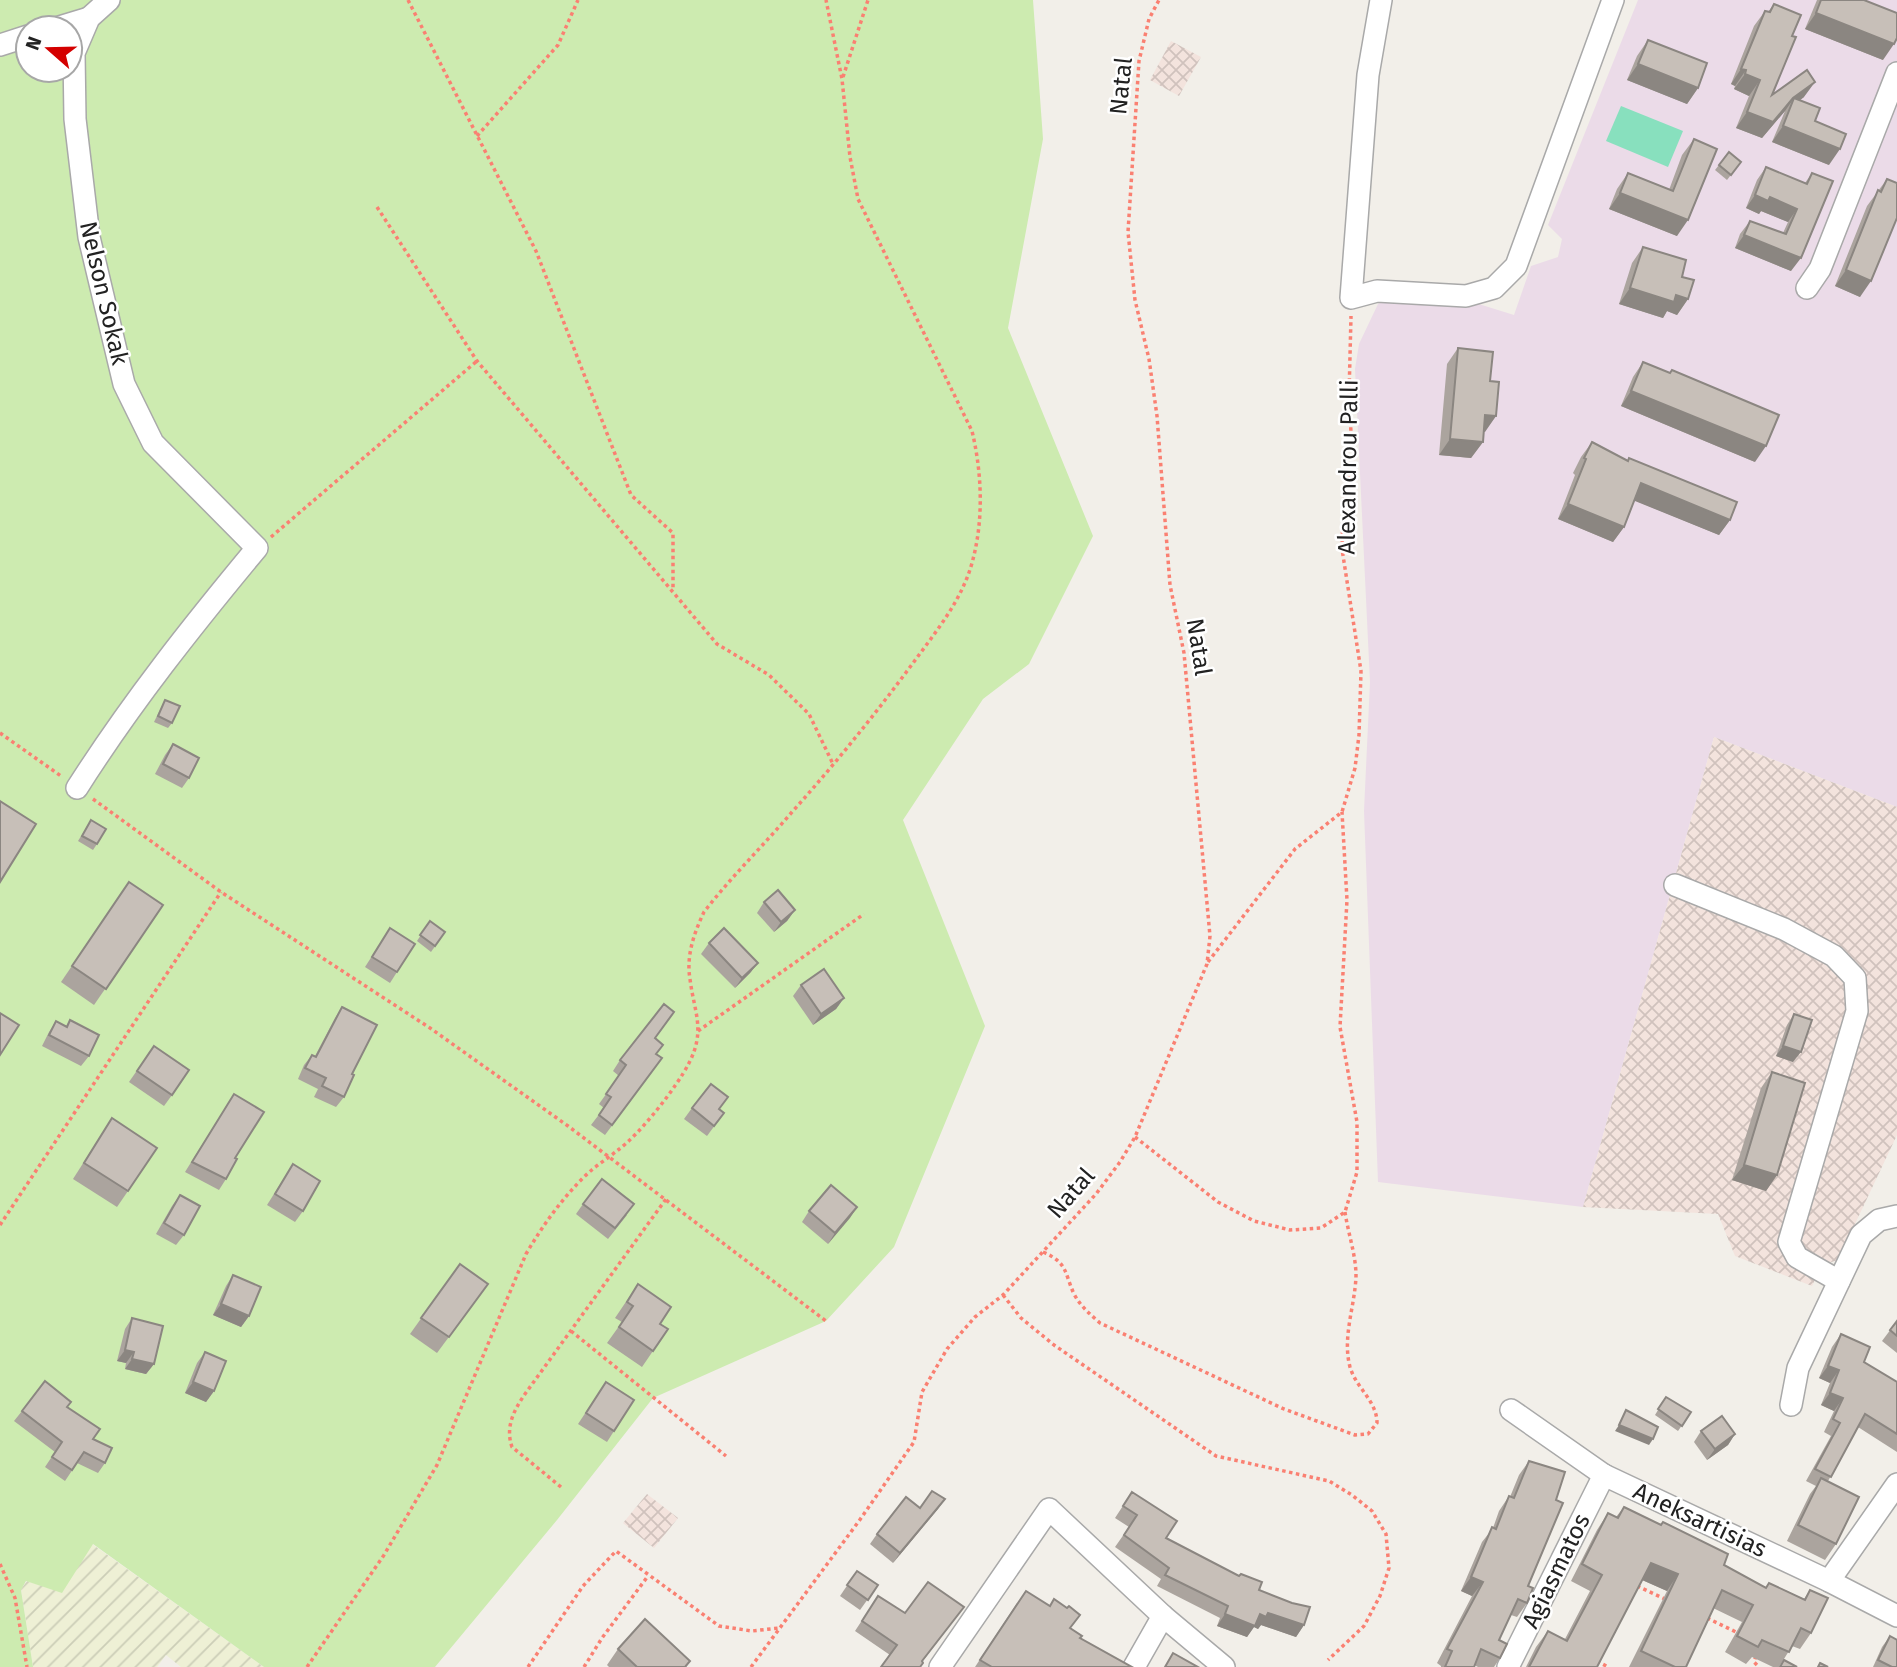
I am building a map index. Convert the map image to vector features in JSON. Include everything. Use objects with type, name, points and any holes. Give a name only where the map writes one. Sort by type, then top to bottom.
[{"type":"street","name":"Nelson Sokak","points":[[109,0],[89,18],[74,53],[75,119],[89,237],[124,384],[153,443],[257,548]]},
{"type":"street","points":[[1381,0],[1368,75],[1351,298],[1377,291],[1466,296],[1494,288],[1516,266],[1613,0]]},
{"type":"street","points":[[84,20],[89,18]]},
{"type":"street","points":[[1807,288],[1820,269],[1897,73]]},
{"type":"street","points":[[78,788],[100,751],[176,647],[257,548]]},
{"type":"street","points":[[1675,885],[1784,929],[1834,956],[1855,978],[1857,1010],[1789,1242],[1797,1257],[1839,1281]]},
{"type":"street","points":[[1791,1405],[1798,1368],[1861,1236],[1879,1220],[1897,1216]]},
{"type":"street","name":"Aneksartisias","points":[[1511,1410],[1604,1475],[1897,1616]]},
{"type":"street","name":"Agiasmatos","points":[[1508,1667],[1604,1475]]},
{"type":"street","points":[[1829,1581],[1897,1484]]},
{"type":"street","points":[[940,1667],[1049,1509],[1163,1616],[1224,1667]]},
{"type":"street","points":[[1134,1667],[1163,1616]]},
{"type":"path","points":[[408,0],[536,251],[631,495],[673,533],[673,593]]},
{"type":"path","points":[[477,136],[558,45],[579,0]]},
{"type":"path","points":[[307,1667],[384,1555],[437,1465],[526,1254],[542,1227],[586,1175],[619,1150],[645,1122],[691,1060],[699,1016],[689,978],[689,962],[691,946],[704,912],[874,717],[945,618],[958,596],[972,562],[980,503],[978,458],[972,431],[858,200],[850,157],[842,79],[826,0]]},
{"type":"path","points":[[842,79],[868,0]]},
{"type":"path","name":"Natal","points":[[751,1667],[914,1442],[922,1392],[947,1349],[975,1317],[1003,1295],[1026,1271],[1096,1194],[1120,1162],[1135,1137],[1207,964],[1210,936],[1185,653],[1170,585],[1157,416],[1149,359],[1135,300],[1128,232],[1139,61],[1149,19],[1159,0]]},
{"type":"path","points":[[377,207],[477,361],[717,644],[769,675],[809,714],[833,764]]},
{"type":"path","name":"Alexandrou Palli","points":[[1345,1212],[1357,1171],[1357,1122],[1340,1027],[1347,900],[1342,812],[1355,768],[1361,671],[1342,549],[1343,512],[1352,451],[1349,396],[1351,298]]},
{"type":"path","points":[[257,548],[477,361]]},
{"type":"path","points":[[0,733],[221,892],[430,1028],[608,1156],[826,1321]]},
{"type":"path","points":[[1207,964],[1295,849],[1342,812]]},
{"type":"path","points":[[0,1226],[221,892]]},
{"type":"path","points":[[698,1031],[864,914]]},
{"type":"path","points":[[1043,1252],[1056,1258],[1066,1269],[1074,1293],[1084,1309],[1100,1323],[1284,1409],[1355,1435],[1368,1434],[1377,1423],[1377,1411],[1350,1368],[1347,1347],[1355,1298],[1356,1272],[1345,1212],[1321,1228],[1290,1230],[1254,1221],[1218,1202],[1135,1137]]},
{"type":"path","points":[[561,1487],[516,1452],[509,1437],[509,1427],[517,1406],[666,1199]]},
{"type":"path","points":[[1003,1295],[1021,1318],[1054,1345],[1216,1456],[1329,1481],[1372,1511],[1386,1534],[1389,1568],[1380,1596],[1364,1626],[1328,1660]]},
{"type":"path","points":[[571,1331],[726,1457]]},
{"type":"path","points":[[528,1667],[583,1586],[616,1551],[719,1626],[752,1631],[779,1628]]},
{"type":"path","points":[[0,1564],[15,1598],[27,1667]]},
{"type":"path","points":[[584,1667],[648,1576]]},
{"type":"path","points":[[1631,1596],[1637,1585],[1672,1602]]},
{"type":"path","points":[[1696,1613],[1744,1636]]},
{"type":"path","points":[[1759,1648],[1754,1662],[1759,1667]]},
{"type":"path","points":[[1594,1667],[1597,1661],[1608,1667]]},
{"type":"shaded area","points":[[1638,0],[1897,0],[1897,807],[1714,737],[1583,1207],[1378,1182],[1364,811],[1370,682],[1355,369],[1359,344],[1378,304],[1394,297],[1469,301],[1514,315],[1531,266],[1558,257],[1562,239],[1548,225]]},
{"type":"shaded area","points":[[1171,41],[1201,57],[1179,96],[1150,80]]},
{"type":"shaded area","points":[[1714,737],[1897,807],[1897,1135],[1838,1260],[1822,1265],[1812,1286],[1735,1256],[1718,1214],[1583,1207]]},
{"type":"shaded area","points":[[647,1494],[678,1518],[654,1548],[623,1523]]},
{"type":"green space","points":[[0,0],[1033,0],[1043,139],[1008,328],[1093,536],[1029,664],[983,699],[903,820],[985,1026],[894,1247],[826,1321],[653,1398],[557,1520],[435,1667],[264,1667],[93,1544],[62,1593],[26,1581],[21,1590],[33,1667],[0,1667]]},
{"type":"green space","points":[[1621,106],[1683,131],[1668,167],[1606,141]]},
{"type":"green space","points":[[92,1544],[264,1667],[181,1667],[166,1655],[157,1667],[33,1667],[21,1589],[27,1581],[62,1592]]},
{"type":"building","points":[[1821,0],[1864,0],[1897,13],[1897,38],[1894,44],[1816,13]]},
{"type":"building","points":[[1774,4],[1801,15],[1792,36],[1796,37],[1772,95],[1807,70],[1815,82],[1793,98],[1773,122],[1747,112],[1760,80],[1745,74],[1746,70],[1741,69],[1765,11],[1770,12]]},
{"type":"building","points":[[1648,40],[1707,63],[1698,88],[1638,64]]},
{"type":"building","points":[[1794,98],[1820,108],[1815,121],[1846,134],[1840,149],[1783,126]]},
{"type":"building","points":[[1694,139],[1717,149],[1688,220],[1620,193],[1628,173],[1673,191]]},
{"type":"building","points":[[1729,152],[1741,162],[1731,175],[1719,165]]},
{"type":"building","points":[[1766,167],[1807,184],[1812,173],[1833,181],[1801,258],[1744,235],[1750,221],[1786,234],[1797,209],[1770,197],[1768,201],[1755,195]]},
{"type":"building","points":[[1887,179],[1897,183],[1897,218],[1871,281],[1846,270],[1878,190],[1881,192]]},
{"type":"building","points":[[1643,247],[1686,260],[1682,277],[1694,280],[1688,299],[1676,295],[1674,302],[1630,288]]},
{"type":"building","points":[[1458,348],[1493,352],[1490,381],[1499,382],[1496,416],[1485,415],[1483,442],[1450,439]]},
{"type":"building","points":[[1643,362],[1670,373],[1672,370],[1779,415],[1766,446],[1631,391]]},
{"type":"building","points":[[1592,442],[1628,461],[1629,458],[1737,502],[1730,520],[1641,483],[1624,527],[1568,504]]},
{"type":"building","points":[[165,700],[180,706],[172,723],[158,716]]},
{"type":"building","points":[[173,744],[199,758],[189,778],[163,764]]},
{"type":"building","points":[[0,801],[36,824],[0,882]]},
{"type":"building","points":[[91,820],[106,829],[97,844],[82,836]]},
{"type":"building","points":[[129,882],[163,905],[106,989],[72,966]]},
{"type":"building","points":[[778,890],[795,910],[781,922],[764,902]]},
{"type":"building","points":[[430,921],[445,932],[435,946],[420,935]]},
{"type":"building","points":[[390,928],[415,944],[397,972],[372,957]]},
{"type":"building","points":[[724,928],[758,963],[742,978],[709,943]]},
{"type":"building","points":[[824,969],[844,998],[821,1014],[801,985]]},
{"type":"building","points":[[664,1004],[674,1012],[655,1038],[663,1045],[656,1054],[662,1058],[612,1125],[599,1115],[611,1097],[606,1094],[626,1065],[620,1060]]},
{"type":"building","points":[[342,1007],[377,1025],[352,1074],[354,1075],[344,1097],[322,1086],[326,1078],[305,1068],[312,1055],[316,1057]]},
{"type":"building","points":[[0,1013],[19,1025],[0,1055]]},
{"type":"building","points":[[1794,1014],[1812,1020],[1801,1052],[1783,1046]]},
{"type":"building","points":[[70,1020],[99,1035],[89,1056],[49,1035],[56,1021],[67,1027]]},
{"type":"building","points":[[154,1046],[189,1070],[172,1095],[137,1071]]},
{"type":"building","points":[[1772,1072],[1805,1083],[1777,1175],[1744,1165]]},
{"type":"building","points":[[711,1084],[728,1097],[719,1109],[724,1113],[714,1126],[692,1108]]},
{"type":"building","points":[[234,1094],[264,1112],[235,1158],[237,1159],[226,1179],[192,1162]]},
{"type":"building","points":[[112,1118],[157,1148],[128,1191],[84,1163]]},
{"type":"building","points":[[293,1164],[320,1181],[303,1211],[275,1194]]},
{"type":"building","points":[[602,1179],[634,1204],[615,1228],[583,1204]]},
{"type":"building","points":[[831,1185],[857,1207],[835,1233],[809,1211]]},
{"type":"building","points":[[180,1195],[200,1206],[184,1235],[164,1223]]},
{"type":"building","points":[[460,1264],[488,1284],[449,1337],[421,1318]]},
{"type":"building","points":[[233,1275],[261,1287],[249,1316],[221,1304]]},
{"type":"building","points":[[638,1284],[671,1307],[660,1324],[668,1329],[653,1351],[619,1327],[633,1306],[627,1302]]},
{"type":"building","points":[[132,1318],[163,1326],[154,1364],[132,1359],[134,1352],[125,1350]]},
{"type":"building","points":[[1897,1321],[1897,1336],[1890,1330]]},
{"type":"building","points":[[1841,1334],[1870,1347],[1864,1362],[1897,1382],[1897,1434],[1865,1414],[1831,1477],[1815,1469],[1840,1423],[1833,1419],[1843,1398],[1830,1393],[1839,1370],[1828,1366]]},
{"type":"building","points":[[205,1352],[226,1361],[214,1391],[193,1382]]},
{"type":"building","points":[[45,1381],[71,1402],[67,1407],[100,1429],[93,1439],[112,1448],[105,1463],[84,1452],[72,1470],[52,1457],[62,1442],[22,1411]]},
{"type":"building","points":[[606,1382],[634,1400],[614,1431],[586,1413]]},
{"type":"building","points":[[1666,1397],[1691,1412],[1682,1426],[1658,1409]]},
{"type":"building","points":[[1626,1410],[1658,1427],[1653,1439],[1619,1425]]},
{"type":"building","points":[[1722,1416],[1735,1434],[1715,1449],[1701,1431]]},
{"type":"building","points":[[1529,1461],[1565,1472],[1556,1500],[1563,1503],[1528,1586],[1533,1588],[1527,1603],[1518,1599],[1499,1640],[1507,1644],[1500,1658],[1481,1649],[1474,1667],[1445,1667],[1452,1651],[1447,1649],[1483,1582],[1471,1577],[1492,1527],[1496,1529],[1509,1496],[1514,1498]]},
{"type":"building","points":[[1821,1478],[1859,1497],[1836,1544],[1798,1525]]},
{"type":"building","points":[[932,1491],[945,1499],[900,1553],[877,1534],[906,1497],[920,1508]]},
{"type":"building","points":[[1132,1492],[1177,1521],[1166,1538],[1239,1576],[1241,1574],[1262,1582],[1259,1590],[1310,1607],[1304,1625],[1268,1613],[1266,1617],[1260,1614],[1255,1626],[1225,1614],[1228,1606],[1165,1575],[1169,1568],[1124,1535],[1137,1515],[1123,1506]]},
{"type":"building","points":[[1624,1507],[1661,1525],[1663,1522],[1728,1554],[1724,1565],[1766,1588],[1769,1583],[1805,1600],[1810,1590],[1828,1598],[1811,1633],[1801,1628],[1789,1652],[1762,1640],[1758,1647],[1737,1636],[1753,1605],[1722,1590],[1686,1667],[1675,1667],[1641,1651],[1678,1574],[1651,1563],[1597,1667],[1529,1667],[1548,1631],[1567,1641],[1602,1575],[1582,1564],[1608,1513],[1618,1518]]},
{"type":"building","points":[[857,1571],[878,1585],[868,1600],[847,1585]]},
{"type":"building","points":[[928,1582],[964,1607],[920,1667],[881,1667],[897,1645],[862,1621],[878,1596],[905,1613]]},
{"type":"building","points":[[1026,1591],[1050,1606],[1054,1599],[1067,1608],[1069,1606],[1080,1615],[1070,1628],[1082,1636],[1080,1638],[1132,1667],[992,1667],[980,1660]]},
{"type":"building","points":[[645,1619],[690,1661],[685,1667],[637,1667],[618,1649]]},
{"type":"building","points":[[1890,1636],[1897,1640],[1897,1667],[1878,1660]]},
{"type":"building","points":[[1173,1653],[1198,1667],[1165,1667]]},
{"type":"building","points":[[1784,1660],[1797,1667],[1780,1667]]}]
